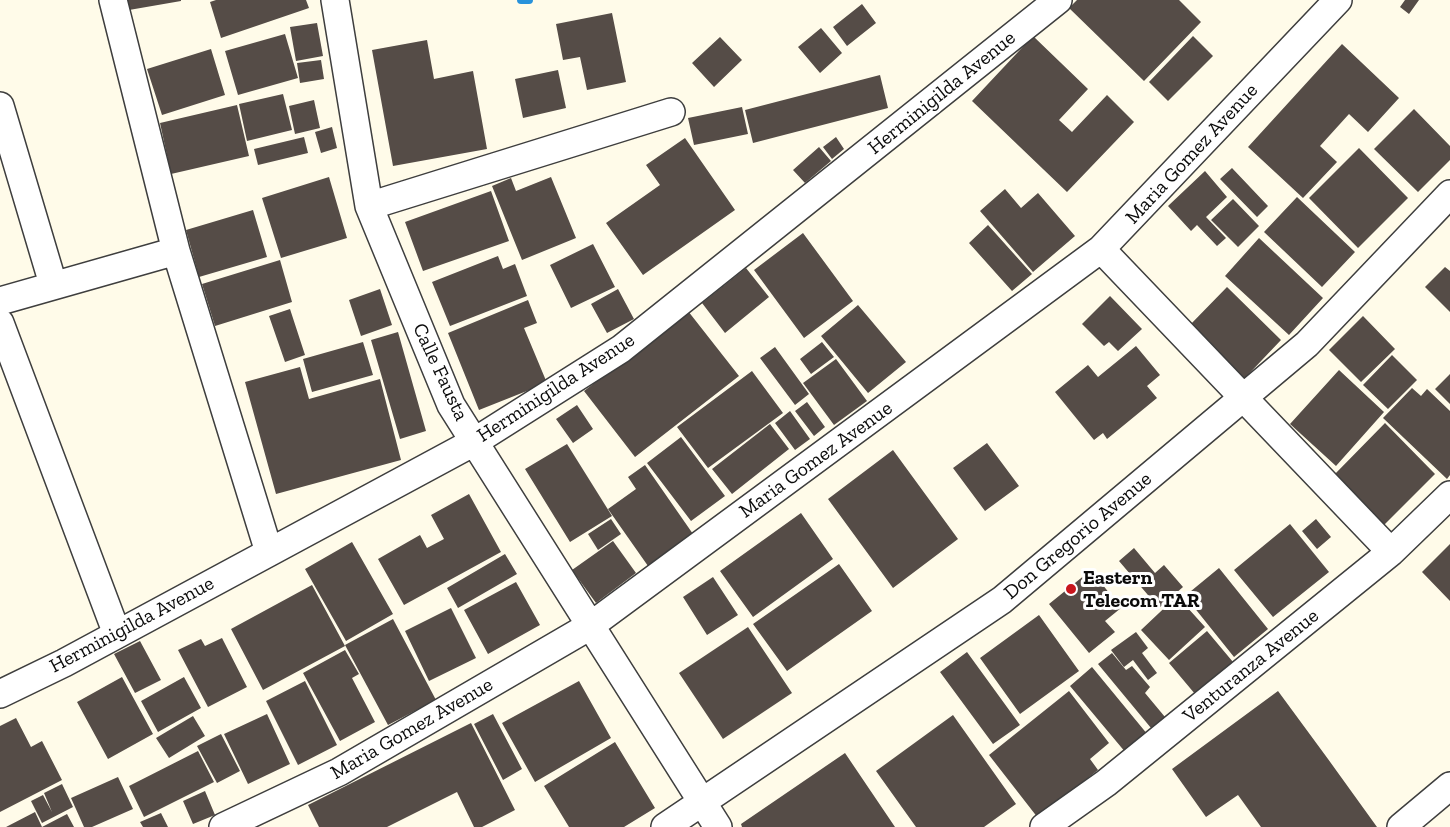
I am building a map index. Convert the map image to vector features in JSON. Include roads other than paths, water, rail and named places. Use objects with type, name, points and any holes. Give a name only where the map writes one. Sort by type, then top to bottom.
[{"type":"street","points":[[113,0],[176,251],[269,552]]},
{"type":"street","name":"Calle Fausta","points":[[335,0],[369,206],[451,405],[718,827]]},
{"type":"street","name":"Herminigilda Avenue","points":[[0,694],[117,634],[474,442],[621,349],[1058,0]]},
{"type":"street","name":"Maria Gomez Avenue","points":[[223,827],[339,772],[590,626],[1101,249],[1338,0]]},
{"type":"street","points":[[0,106],[53,284]]},
{"type":"street","points":[[369,206],[671,112]]},
{"type":"street","name":"Don Gregorio Avenue","points":[[665,827],[1002,600],[1307,344],[1450,194]]},
{"type":"street","points":[[1101,249],[1391,552]]},
{"type":"street","points":[[0,301],[53,284],[176,251]]},
{"type":"street","points":[[0,323],[117,634]]},
{"type":"street","name":"Venturanza Avenue","points":[[1044,827],[1106,783],[1391,552],[1450,495]]},
{"type":"street","points":[[1401,827],[1450,786]]},
{"type":"waterway","points":[[521,0],[529,0]]},
{"type":"place","name":"Eastern Telecom TAR","points":[[1071,589]]}]
